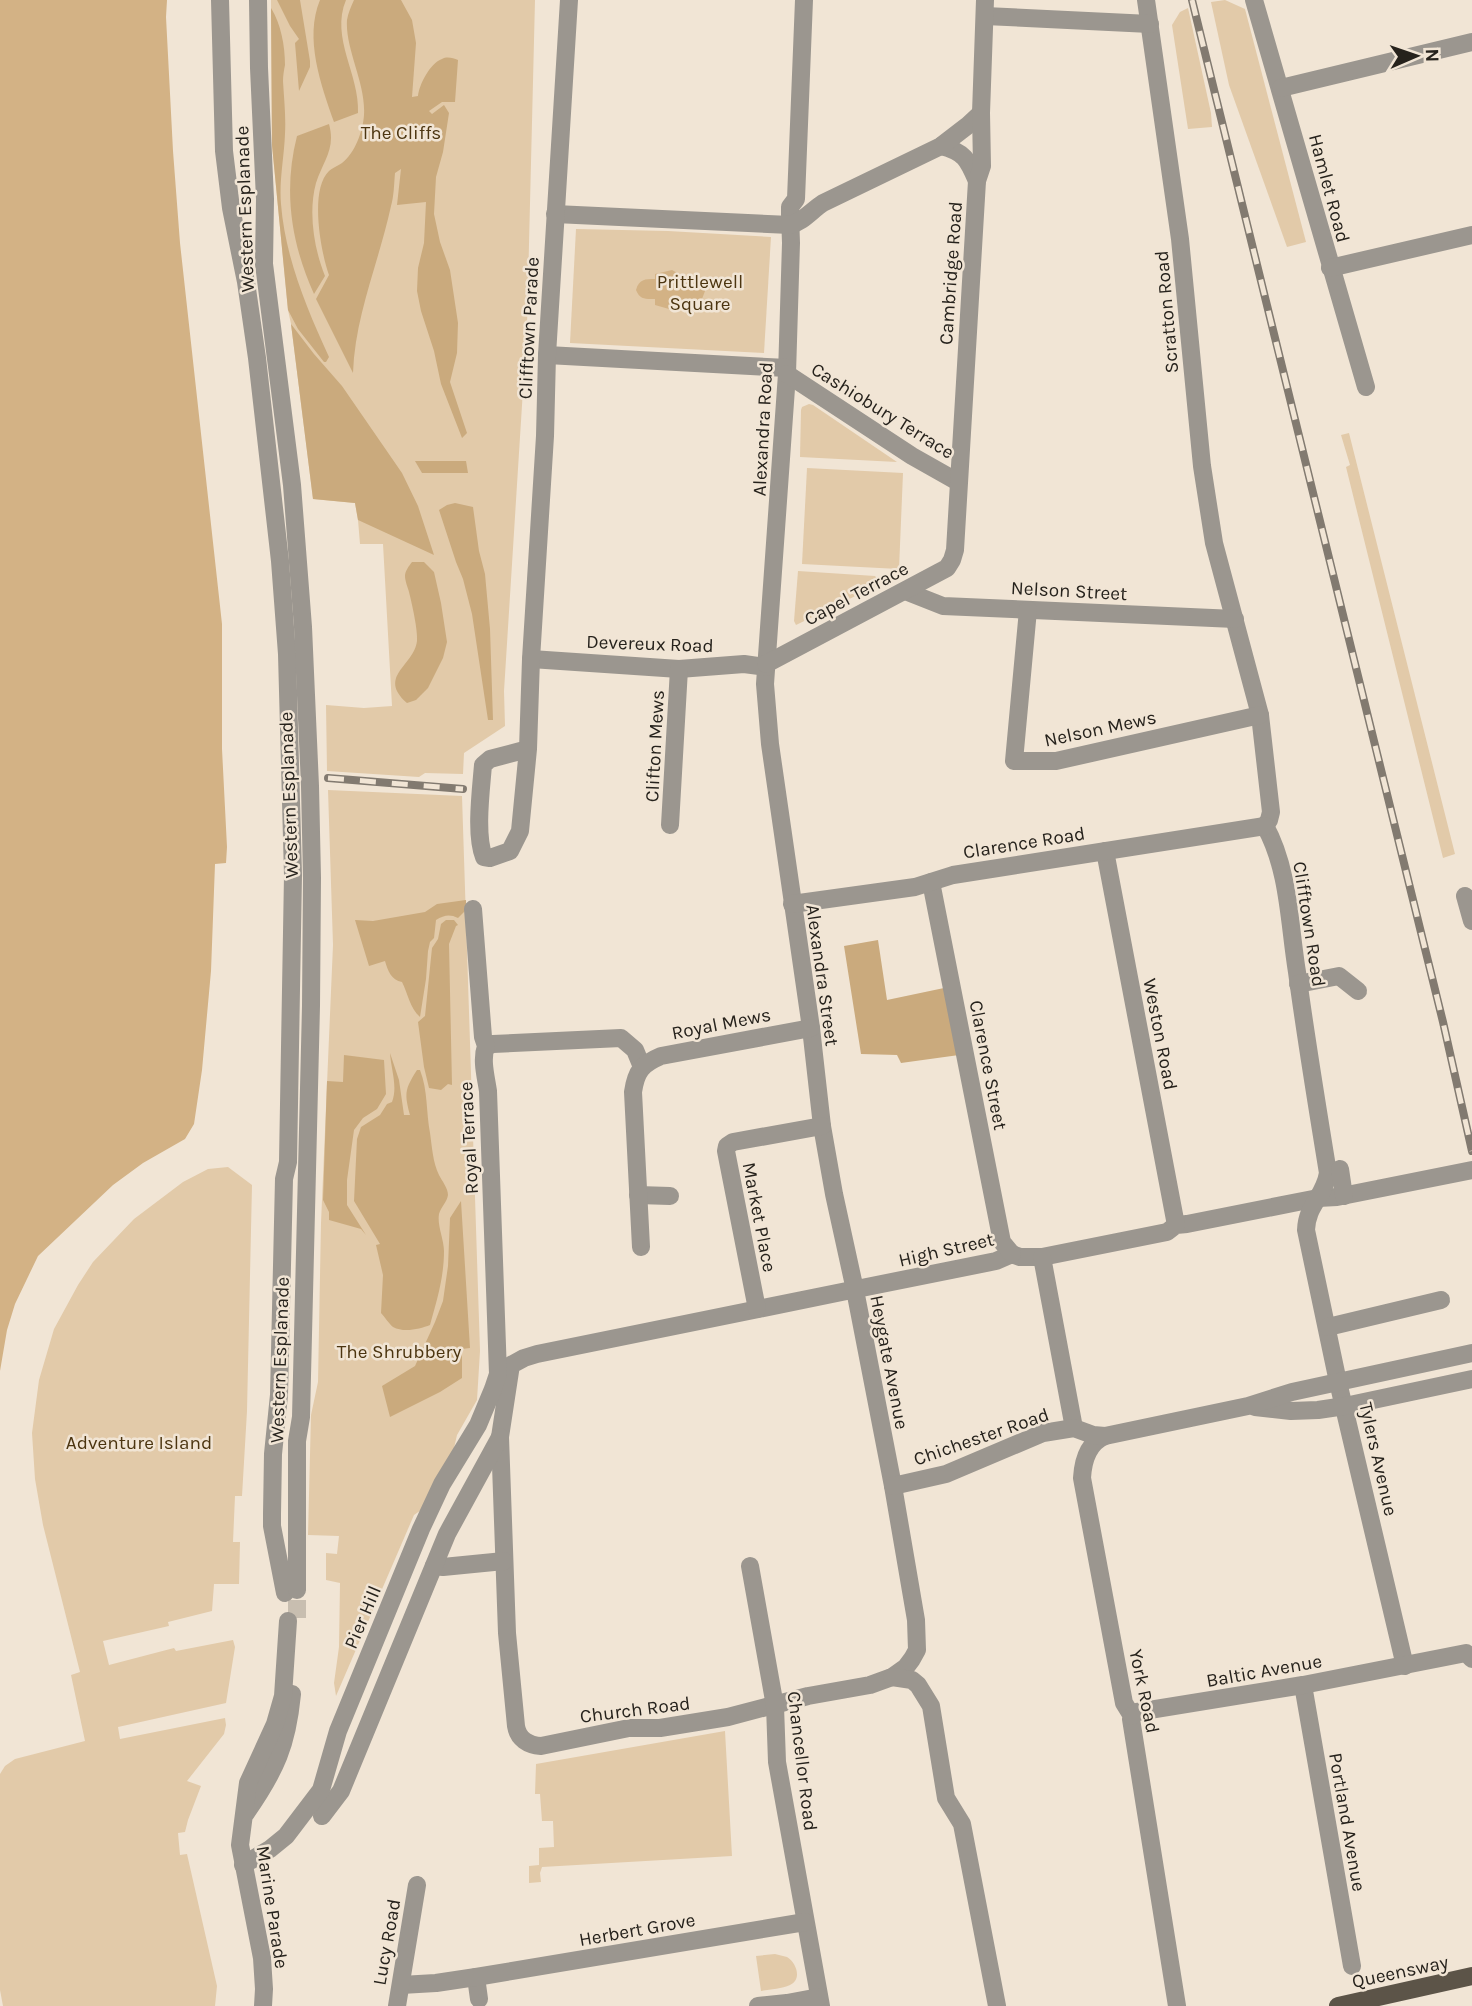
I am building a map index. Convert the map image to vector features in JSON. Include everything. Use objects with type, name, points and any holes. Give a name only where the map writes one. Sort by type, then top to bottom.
[{"type":"main road","name":"Queensway","points":[[1338,2006],[1472,1976]]},
{"type":"street","name":"Western Esplanade","points":[[220,0],[224,151],[257,358],[280,561],[287,654],[293,875],[292,977],[288,1162],[284,1179],[272,1526],[291,1592],[301,1417],[310,1045],[311,799],[303,628],[292,485],[264,264],[265,199],[258,0]]},
{"type":"street","name":"Clifftown Parade","points":[[528,749],[490,759],[482,765],[481,848],[484,857],[490,858],[510,851],[520,831],[528,749],[547,355],[569,0]]},
{"type":"street","name":"Alexandra Road","points":[[766,665],[787,371],[790,207],[796,199],[804,0]]},
{"type":"street","name":"Scratton Road","points":[[1146,0],[1180,239],[1202,466],[1214,543],[1235,619]]},
{"type":"street","name":"Hamlet Road","points":[[1254,0],[1366,387]]},
{"type":"street","points":[[985,8],[1150,24]]},
{"type":"street","name":"Cambridge Road","points":[[955,550],[977,181],[982,166],[985,8]]},
{"type":"street","points":[[1280,88],[1472,43]]},
{"type":"street","points":[[555,214],[790,225],[798,223],[823,203],[941,146],[981,113]]},
{"type":"street","points":[[941,146],[956,150],[964,156],[977,181]]},
{"type":"street","points":[[796,199],[809,212]]},
{"type":"street","points":[[1330,268],[1472,235]]},
{"type":"street","points":[[547,355],[787,371]]},
{"type":"street","name":"Cashiobury Terrace","points":[[787,371],[912,456],[958,482]]},
{"type":"street","name":"Capel Terrace","points":[[766,665],[947,568],[955,550]]},
{"type":"street","name":"Nelson Street","points":[[905,592],[943,606],[1235,619]]},
{"type":"street","name":"Nelson Mews","points":[[1028,610],[1014,761],[1056,761],[1260,715]]},
{"type":"street","name":"Clifftown Road","points":[[1235,619],[1260,715],[1271,812],[1265,826],[1282,874],[1328,1173],[1318,1198]]},
{"type":"street","name":"Devereux Road","points":[[531,659],[679,669],[766,665]]},
{"type":"street","name":"Alexandra Street","points":[[766,665],[770,744],[811,1028],[822,1126],[855,1290]]},
{"type":"street","name":"Clifton Mews","points":[[670,825],[679,669]]},
{"type":"street","name":"Clarence Road","points":[[792,904],[915,887],[953,876],[1265,826]]},
{"type":"street","name":"Weston Road","points":[[1105,850],[1176,1225]]},
{"type":"street","name":"Clarence Street","points":[[931,882],[1002,1242],[1012,1254]]},
{"type":"street","points":[[1465,896],[1472,922]]},
{"type":"street","name":"Royal Terrace","points":[[473,909],[483,1037],[486,1046],[484,1059],[504,1365]]},
{"type":"street","points":[[1298,984],[1339,976],[1358,991]]},
{"type":"street","name":"Royal Mews","points":[[642,1067],[662,1056],[811,1028]]},
{"type":"street","points":[[486,1046],[621,1038],[635,1050],[642,1067],[635,1079],[633,1092],[641,1247]]},
{"type":"street","name":"Market Place","points":[[757,1309],[727,1146],[733,1142],[822,1126]]},
{"type":"street","points":[[1340,1170],[1344,1196]]},
{"type":"street","name":"High Street","points":[[504,1365],[537,1354],[653,1334],[757,1309],[1002,1260],[1012,1254],[1020,1257],[1042,1257],[1167,1232],[1176,1225],[1318,1198],[1344,1196],[1472,1170]]},
{"type":"street","points":[[638,1195],[670,1196]]},
{"type":"street","name":"Tylers Avenue","points":[[1318,1198],[1306,1218],[1306,1230],[1338,1382],[1405,1666]]},
{"type":"street","points":[[1042,1257],[1074,1428]]},
{"type":"street","name":"Heygate Avenue","points":[[855,1290],[916,1620],[916,1650],[906,1667],[892,1677]]},
{"type":"street","points":[[1328,1327],[1441,1300]]},
{"type":"street","name":"Chichester Road","points":[[893,1486],[946,1474],[1034,1436],[1074,1428],[1105,1436],[1248,1406],[1292,1392],[1472,1353]]},
{"type":"street","points":[[322,1816],[341,1791],[362,1722],[428,1569],[499,1437],[504,1365]]},
{"type":"street","name":"Pier Hill","points":[[243,1865],[286,1836],[321,1790],[338,1731],[411,1553],[442,1484],[478,1424],[504,1365]]},
{"type":"street","name":"Chichester Road","points":[[1248,1406],[1291,1411],[1318,1410],[1472,1379]]},
{"type":"street","name":"York Road","points":[[1105,1436],[1094,1442],[1087,1453],[1082,1478],[1124,1703],[1132,1716],[1177,2006]]},
{"type":"street","name":"Church Road","points":[[499,1437],[507,1633],[516,1726],[520,1736],[529,1744],[541,1746],[629,1728],[660,1728],[740,1715],[808,1696],[870,1685],[892,1677]]},
{"type":"street","points":[[428,1569],[504,1561]]},
{"type":"street","name":"Chancellor Road","points":[[750,1566],[775,1706],[778,1762],[812,1962],[814,2002],[758,2006]]},
{"type":"street","name":"Marine Parade","points":[[244,1815],[270,1778],[289,1722],[295,1674],[293,1620],[284,1696],[275,1724],[248,1783],[240,1845],[262,1958],[263,2006]]},
{"type":"street","points":[[1405,1666],[1466,1653],[1471,1657]]},
{"type":"street","name":"Baltic Avenue","points":[[1132,1716],[1137,1712],[1405,1666]]},
{"type":"street","points":[[892,1677],[912,1680],[930,1706],[946,1798],[962,1824],[997,2006]]},
{"type":"street","name":"Portland Avenue","points":[[1303,1685],[1352,1966]]},
{"type":"street","name":"Lucy Road","points":[[397,2006],[417,1885]]},
{"type":"street","name":"Herbert Grove","points":[[401,1985],[476,1978],[805,1922]]},
{"type":"street","points":[[476,1978],[479,1999]]},
{"type":"green space","name":"The Cliffs","points":[[271,0],[535,0],[527,326],[504,691],[505,726],[464,753],[463,774],[425,773],[419,777],[327,771],[326,705],[364,708],[392,706],[383,544],[360,544],[355,503],[313,499],[288,310],[272,145]]},
{"type":"green space","points":[[277,0],[300,0],[310,67],[299,91],[295,43],[299,39]]},
{"type":"green space","points":[[320,0],[346,0],[341,28],[355,85],[358,113],[334,122],[314,46],[315,15]]},
{"type":"green space","points":[[354,0],[401,0],[412,20],[416,43],[412,97],[418,96],[420,86],[433,65],[448,57],[458,60],[455,102],[442,102],[429,111],[432,114],[444,105],[449,113],[436,177],[434,214],[450,270],[458,323],[457,353],[450,382],[467,433],[462,438],[441,384],[417,291],[418,268],[424,243],[426,202],[397,205],[401,169],[395,173],[392,202],[358,330],[353,373],[316,299],[329,275],[318,222],[319,192],[329,171],[351,154],[360,135],[364,115],[362,91],[347,31],[347,17]]},
{"type":"green space","points":[[1225,0],[1245,9],[1306,242],[1287,247],[1229,85],[1211,2]]},
{"type":"green space","points":[[271,8],[280,28],[285,58],[285,127],[281,178],[283,224],[298,282],[329,357],[326,362],[298,329],[288,310],[272,145]]},
{"type":"green space","points":[[1188,8],[1212,127],[1188,129],[1172,25],[1180,12]]},
{"type":"green space","points":[[329,124],[330,148],[316,183],[312,206],[315,242],[325,276],[314,294],[295,236],[290,197],[291,177],[297,136]]},
{"type":"green space","name":"Prittlewell Square","points":[[576,229],[771,237],[764,353],[570,343]]},
{"type":"green space","points":[[291,324],[342,386],[402,473],[418,506],[434,555],[358,520],[355,503],[313,499]]},
{"type":"green space","points":[[809,404],[897,462],[800,457],[801,410]]},
{"type":"green space","points":[[1349,433],[1455,854],[1443,858],[1346,467],[1350,465],[1341,435]]},
{"type":"green space","points":[[415,461],[466,461],[468,473],[422,473]]},
{"type":"green space","points":[[807,468],[903,473],[899,569],[802,564]]},
{"type":"green space","points":[[455,503],[473,507],[485,574],[493,720],[488,720],[472,614],[463,579],[439,510]]},
{"type":"green space","points":[[412,562],[424,562],[434,572],[447,642],[443,658],[428,688],[416,700],[407,703],[395,685],[396,678],[417,641],[405,576]]},
{"type":"green space","points":[[798,571],[875,576],[879,581],[878,585],[796,625],[794,621]]},
{"type":"green space","name":"The Shrubbery","points":[[328,790],[462,796],[480,1351],[477,1400],[457,1435],[451,1461],[424,1508],[414,1515],[336,1696],[334,1683],[339,1647],[340,1583],[326,1580],[326,1553],[337,1554],[339,1536],[308,1535],[311,1415],[318,1382],[321,1223],[333,945]]},
{"type":"green space","points":[[466,900],[466,910],[458,918],[447,916],[436,920],[434,938],[428,951],[420,1017],[411,1005],[402,982],[393,977],[385,961],[369,966],[355,920],[373,921],[425,912],[437,904]]},
{"type":"green space","points":[[446,920],[454,920],[458,925],[449,944],[452,1085],[448,1084],[441,1090],[429,1088],[418,1022],[425,1016],[432,948],[438,939],[441,924]]},
{"type":"green space","points":[[878,940],[887,1000],[944,988],[959,1055],[901,1063],[897,1055],[861,1054],[844,946]]},
{"type":"green space","points":[[390,1053],[399,1080],[404,1115],[410,1115],[406,1096],[408,1087],[417,1070],[420,1070],[426,1093],[434,1160],[448,1195],[439,1214],[444,1261],[435,1307],[430,1325],[412,1330],[393,1327],[381,1313],[383,1275],[376,1245],[380,1244],[354,1201],[357,1139],[361,1127],[380,1115],[394,1096]]},
{"type":"green space","points":[[344,1055],[384,1060],[386,1094],[377,1109],[363,1118],[354,1130],[347,1180],[347,1205],[366,1235],[361,1229],[329,1220],[329,1212],[323,1200],[327,1081],[343,1082]]},
{"type":"green space","name":"Adventure Island","points":[[228,1167],[252,1185],[247,1411],[242,1496],[235,1496],[233,1542],[240,1542],[239,1584],[214,1584],[212,1611],[168,1622],[169,1626],[103,1641],[109,1665],[174,1648],[176,1651],[233,1640],[235,1647],[226,1703],[118,1727],[120,1739],[225,1718],[224,1734],[187,1781],[201,1786],[185,1832],[178,1833],[180,1855],[187,1854],[217,1986],[215,2006],[3,2006],[0,1990],[0,1774],[5,1766],[15,1759],[85,1741],[71,1675],[80,1672],[43,1525],[35,1479],[32,1433],[39,1380],[54,1329],[93,1262],[134,1219],[183,1182],[208,1169]]},
{"type":"green space","points":[[461,1201],[470,1348],[462,1349],[462,1378],[390,1417],[382,1386],[415,1366],[435,1322],[443,1301],[450,1218]]},
{"type":"green space","points":[[725,1731],[732,1856],[542,1867],[541,1882],[529,1883],[529,1866],[539,1865],[539,1848],[554,1847],[553,1821],[542,1821],[540,1794],[535,1794],[536,1764]]},
{"type":"green space","points":[[775,1954],[787,1957],[793,1963],[797,1971],[796,1979],[787,1986],[761,1991],[756,1956]]},
{"type":"shaded area","points":[[0,0],[167,0],[180,243],[222,624],[222,749],[227,847],[226,863],[215,864],[211,971],[194,1124],[185,1139],[143,1163],[113,1185],[38,1256],[15,1304],[7,1330],[0,1371]]},
{"type":"shaded area","points":[[672,270],[686,275],[687,280],[700,283],[705,291],[702,299],[669,309],[655,305],[655,299],[639,296],[636,290],[641,282],[655,279],[655,274]]},
{"type":"tunnel","points":[[297,1590],[297,1618]]},
{"type":"railway","points":[[1192,0],[1443,1022],[1472,1151]]},
{"type":"railway","points":[[328,778],[463,789]]}]
